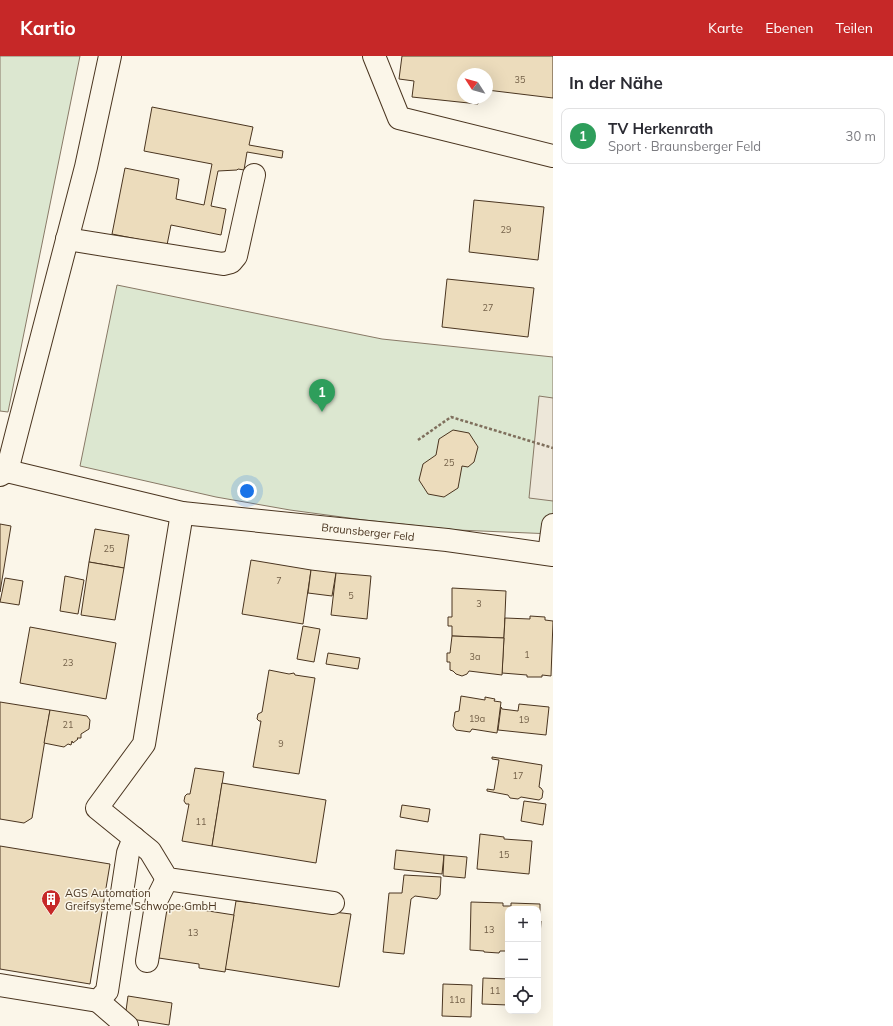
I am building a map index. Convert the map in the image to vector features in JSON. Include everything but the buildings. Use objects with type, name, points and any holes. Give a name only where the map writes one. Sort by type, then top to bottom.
[{"type":"street","points":[[3,473],[68,238],[86,167],[110,56]]},
{"type":"street","points":[[374,56],[399,118],[553,156]]},
{"type":"street","points":[[68,238],[223,264],[231,262],[236,256],[254,175]]},
{"type":"street","name":"Braunsberger Feld","points":[[3,473],[182,513],[446,540],[551,555]]},
{"type":"street","points":[[167,879],[150,851],[97,808],[144,744],[182,513]]},
{"type":"street","points":[[551,555],[553,525]]},
{"type":"street","points":[[98,1001],[107,991],[128,853],[134,838]]},
{"type":"street","points":[[167,879],[333,903]]},
{"type":"street","points":[[147,961],[157,899],[167,879]]},
{"type":"street","points":[[0,985],[98,1001],[127,1026]]},
{"type":"path","points":[[418,440],[451,417],[553,448]]},
{"type":"green space","points":[[0,56],[80,56],[8,412],[0,411]]},
{"type":"green space","points":[[117,285],[382,339],[553,357],[553,534],[457,530],[290,510],[216,497],[80,466]]},
{"type":"shaded area","points":[[539,396],[553,398],[553,501],[529,498]]},
{"type":"place","name":"TV Herkenrath","points":[[322,412]]},
{"type":"place","name":"AGS Automation Greifsysteme Schwope GmbH","points":[[51,916]]}]
